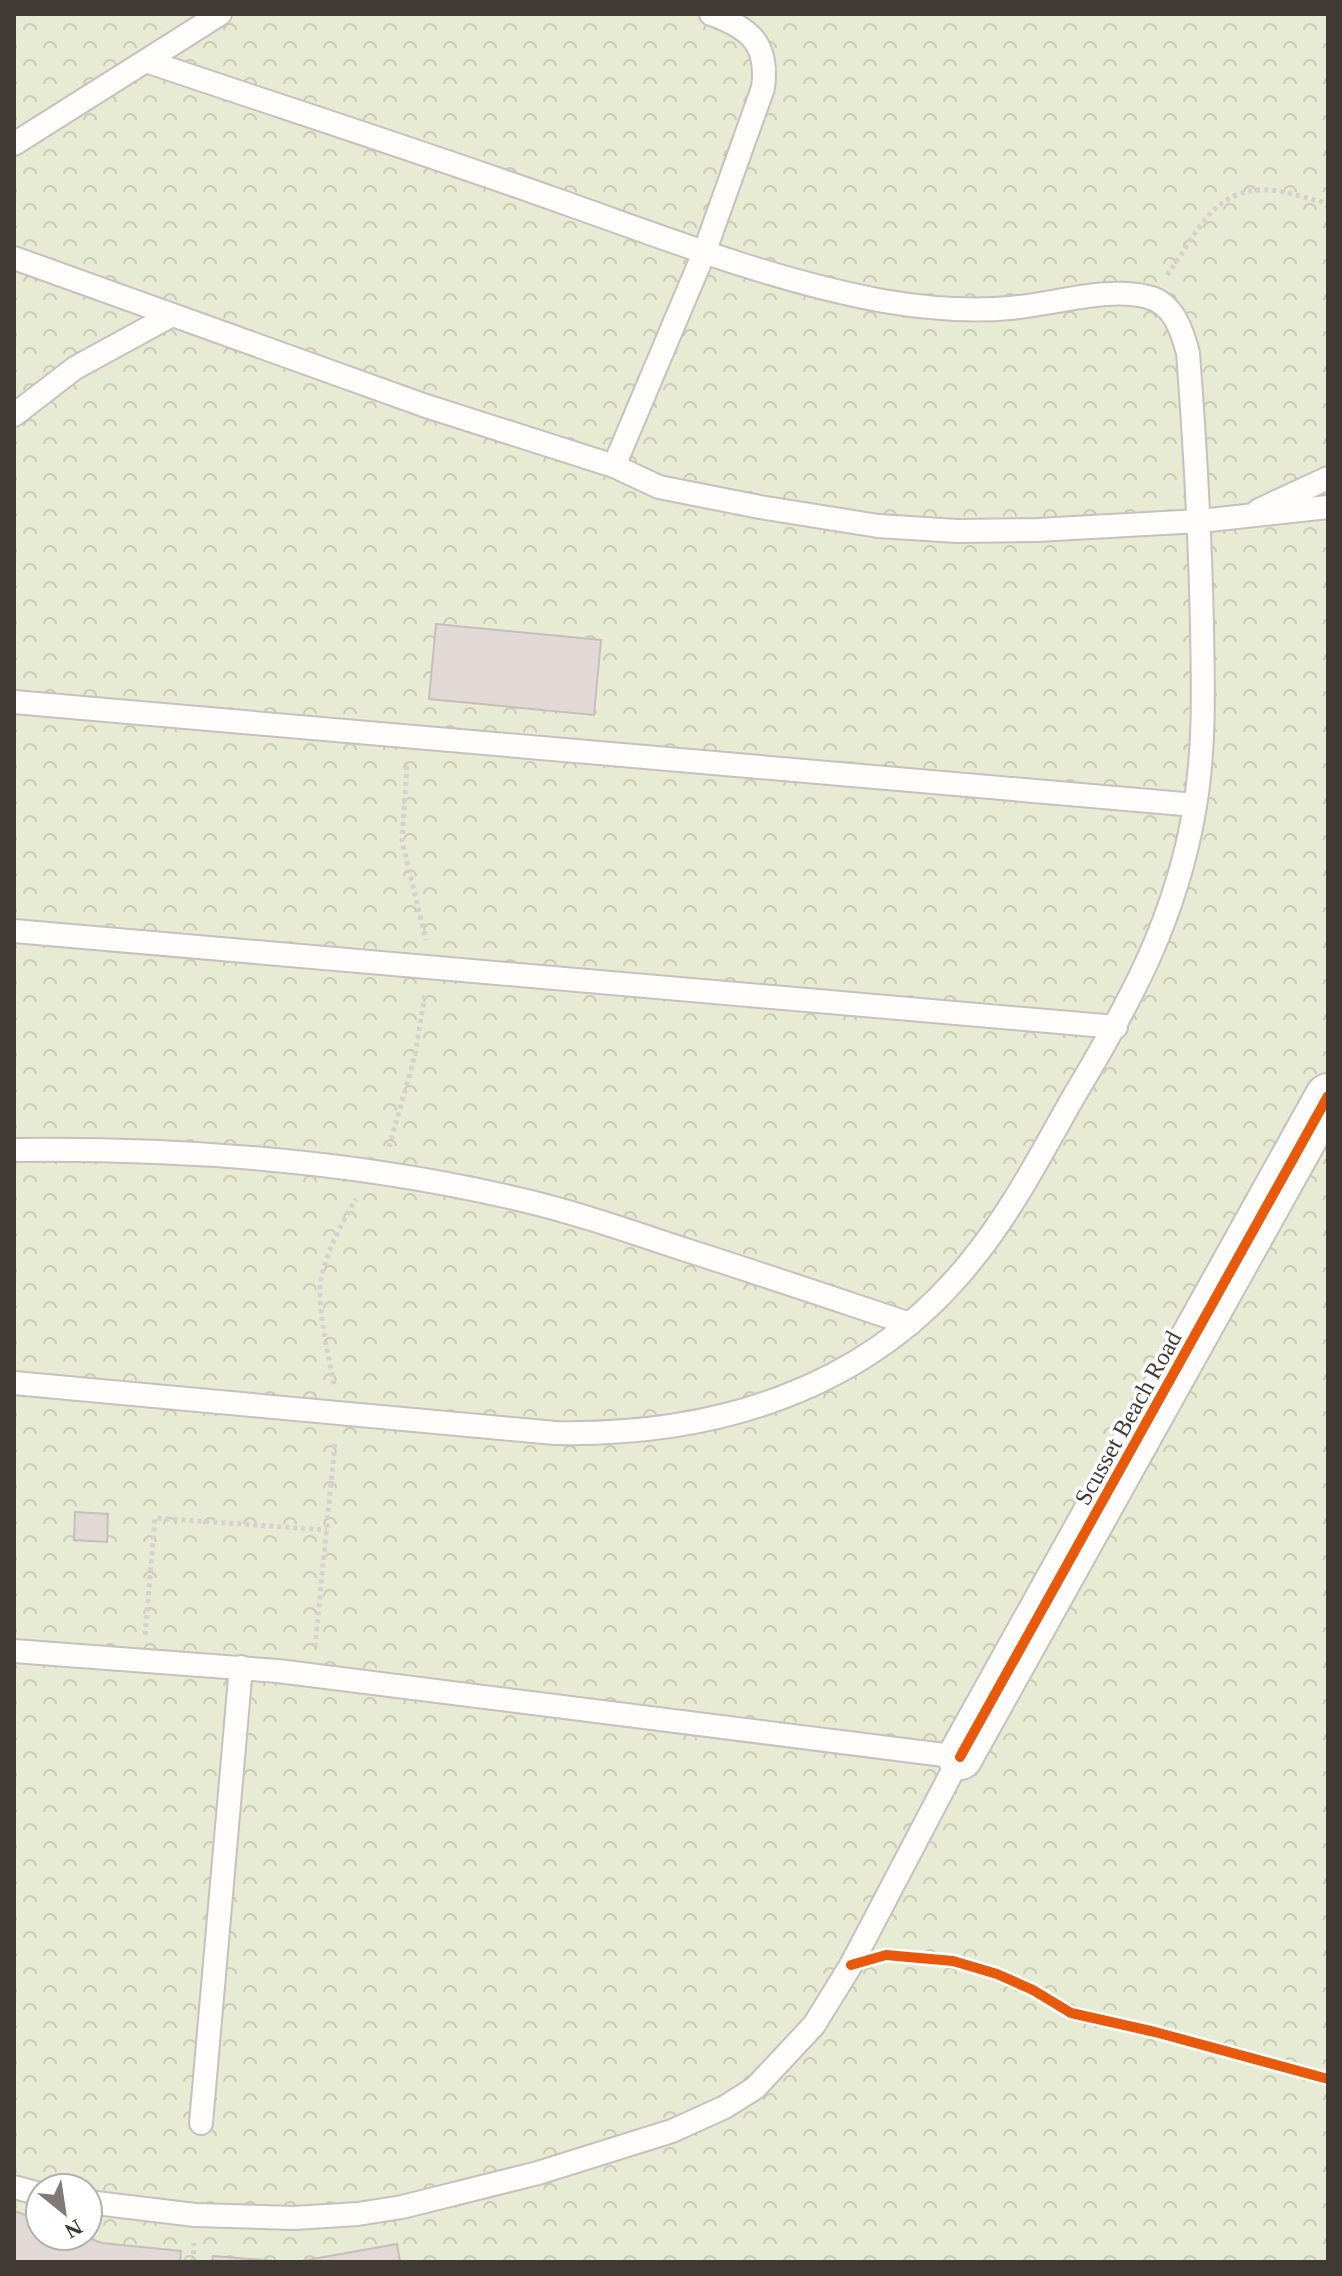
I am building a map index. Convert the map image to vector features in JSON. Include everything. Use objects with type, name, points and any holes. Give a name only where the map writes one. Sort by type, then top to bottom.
[{"type":"street","name":"Scusset Beach Road","points":[[960,1757],[1328,1096]]},
{"type":"lane","points":[[14,144],[220,14]]},
{"type":"lane","points":[[614,466],[704,253],[763,88],[766,70],[750,33],[736,23],[711,14]]},
{"type":"lane","points":[[14,1383],[555,1433],[607,1434],[663,1428],[713,1418],[775,1402],[825,1380],[871,1353],[910,1324],[942,1294],[1000,1222],[1116,1027],[1146,969],[1166,919],[1184,860],[1195,805],[1203,704],[1200,521],[1188,353],[1182,328],[1168,309],[1150,297],[1127,294],[1010,308],[917,306],[846,293],[704,253],[146,61]]},
{"type":"lane","points":[[14,258],[426,406],[614,466],[659,487],[800,514],[878,526],[994,531],[1200,521],[1328,507]]},
{"type":"lane","points":[[14,415],[75,368],[172,315]]},
{"type":"lane","points":[[1243,517],[1328,478]]},
{"type":"lane","points":[[14,702],[1195,805]]},
{"type":"lane","points":[[14,931],[1116,1027]]},
{"type":"lane","points":[[14,1150],[148,1152],[292,1163],[445,1183],[521,1199],[591,1219],[910,1324]]},
{"type":"lane","points":[[14,1651],[241,1667],[960,1757],[851,1965],[814,2025],[755,2088],[725,2107],[672,2131],[538,2173],[402,2207],[358,2214],[294,2218],[195,2215],[104,2204]]},
{"type":"lane","points":[[201,2123],[241,1667]]},
{"type":"path","points":[[1150,297],[1208,214],[1228,197],[1266,190],[1322,202],[1328,207]]},
{"type":"path","points":[[143,1660],[155,1518],[327,1530]]},
{"type":"green space","points":[[14,14],[1328,14],[1328,2262],[14,2262]]},
{"type":"building","points":[[436,624],[601,640],[594,715],[429,699]]},
{"type":"building","points":[[75,1512],[108,1514],[107,1542],[74,1540]]},
{"type":"building","points":[[14,2211],[24,2214],[24,2252],[104,2252],[104,2243],[181,2251],[180,2262],[14,2262]]},
{"type":"building","points":[[397,2244],[400,2262],[296,2262]]},
{"type":"building","points":[[213,2256],[286,2262],[212,2262]]},
{"type":"cycle path","points":[[960,1757],[1328,1096]]},
{"type":"cycle path","points":[[851,1965],[886,1955],[953,1961],[997,1974],[1033,1990],[1071,2013],[1155,2032],[1328,2079]]}]
